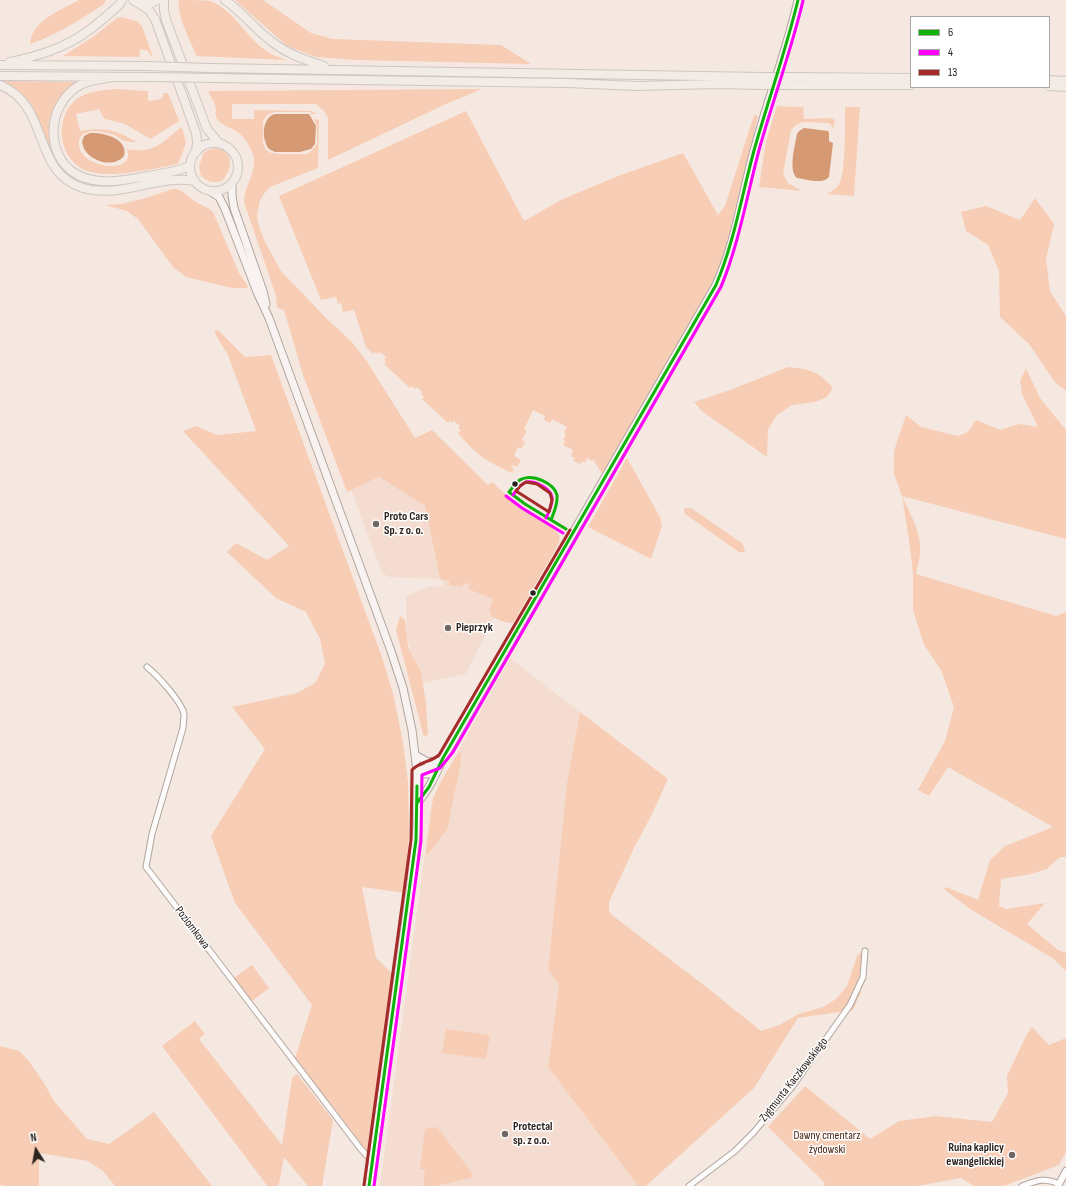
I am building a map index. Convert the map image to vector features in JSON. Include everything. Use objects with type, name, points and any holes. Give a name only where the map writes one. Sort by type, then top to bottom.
[{"type":"main road","points":[[0,65],[49,52],[71,42],[92,28],[119,5],[122,0]]},
{"type":"main road","points":[[136,1],[151,3],[158,0]]},
{"type":"main road","points":[[164,0],[166,20],[207,129],[219,143],[232,150],[238,163],[236,177],[232,183],[222,190],[204,189],[195,181],[192,174],[190,166],[192,159],[196,152],[206,144],[219,143]]},
{"type":"main road","points":[[225,0],[279,47],[298,58],[333,69]]},
{"type":"main road","points":[[417,803],[437,772],[443,758],[574,533],[721,275],[730,247],[755,146],[782,60],[798,0]]},
{"type":"main road","points":[[136,1],[149,10],[155,19],[196,133],[196,152]]},
{"type":"main road","points":[[0,65],[333,69],[763,81],[910,78]]},
{"type":"main road","points":[[0,76],[551,83],[637,86],[763,81]]},
{"type":"main road","points":[[112,77],[83,84],[61,103],[55,115],[52,131],[56,148],[62,162],[72,172],[85,178],[101,182],[120,181],[172,172],[190,166]]},
{"type":"main road","points":[[1050,80],[1066,80]]},
{"type":"main road","points":[[790,81],[910,85]]},
{"type":"main road","points":[[0,85],[14,92],[27,106],[33,116],[49,160],[59,174],[69,182],[83,188],[100,191],[169,181],[195,181]]},
{"type":"main road","points":[[1050,86],[1066,87]]},
{"type":"main road","points":[[232,183],[234,208],[263,291],[269,318]]},
{"type":"main road","points":[[210,190],[219,197],[225,209],[257,292],[269,318],[399,674],[409,712],[417,772],[417,826],[369,1186]]},
{"type":"main road","points":[[415,755],[428,762],[434,762],[443,758]]},
{"type":"main road","points":[[417,772],[423,768],[437,764],[443,758]]},
{"type":"main road","points":[[417,772],[424,775],[437,772]]},
{"type":"street","name":"Poziomkowa","points":[[147,667],[154,673],[182,708],[184,715],[183,728],[152,834],[146,867],[360,1148],[368,1157],[373,1159]]},
{"type":"street","name":"Zygmunta Kaczkowskiego","points":[[690,1186],[735,1151],[792,1087],[850,1005],[863,977],[865,951]]},
{"type":"street","points":[[1022,1186],[1044,1179],[1052,1180],[1059,1185],[1066,1171]]},
{"type":"shaded area","points":[[275,114],[309,114],[316,126],[315,144],[311,149],[300,152],[275,152],[269,149],[266,145],[264,129],[267,119]]},
{"type":"shaded area","points":[[804,128],[828,131],[829,141],[833,143],[829,177],[822,181],[797,178],[794,175],[793,158],[797,134]]},
{"type":"shaded area","points":[[90,133],[107,135],[119,141],[124,150],[124,156],[116,162],[111,163],[95,159],[85,151],[82,142],[84,136]]},
{"type":"shaded area","points":[[379,477],[425,506],[440,579],[389,577],[382,573],[351,490]]},
{"type":"shaded area","name":"Pieprzyk","points":[[443,580],[450,580],[450,585],[462,587],[464,582],[470,584],[469,589],[494,599],[489,610],[491,616],[494,618],[466,674],[423,683],[421,671],[411,653],[407,638],[406,596],[428,587],[443,586]]},
{"type":"shaded area","points":[[510,658],[580,712],[567,782],[548,970],[559,985],[548,1067],[638,1186],[380,1186],[431,807],[437,789]]},
{"type":"green space","points":[[79,0],[106,0],[104,4],[68,26],[50,36],[30,44],[36,28],[42,22],[56,12]]},
{"type":"green space","points":[[179,0],[210,1],[218,5],[232,16],[251,38],[265,50],[272,55],[287,60],[197,56],[182,20]]},
{"type":"green space","points":[[235,0],[263,0],[311,33],[333,39],[501,45],[531,64],[355,60],[316,57],[287,46]]},
{"type":"green space","points":[[122,17],[136,21],[142,26],[153,57],[148,51],[140,49],[139,57],[63,56],[93,37],[117,18]]},
{"type":"green space","points":[[1,81],[82,82],[69,90],[59,100],[53,109],[50,120],[49,131],[51,143],[63,168],[53,155],[32,107],[21,93]]},
{"type":"green space","points":[[115,89],[148,91],[148,101],[161,99],[164,93],[168,93],[179,121],[152,138],[149,138],[125,124],[105,119],[99,109],[76,114],[80,131],[97,129],[110,130],[137,142],[125,141],[105,132],[89,132],[84,134],[79,141],[80,150],[86,158],[105,166],[115,166],[123,163],[128,158],[127,149],[146,150],[158,146],[182,127],[186,143],[178,164],[134,172],[101,174],[91,172],[80,167],[71,159],[65,150],[62,138],[62,127],[65,115],[71,105],[80,97],[88,93]]},
{"type":"green space","points":[[482,89],[446,104],[328,160],[328,118],[324,111],[316,104],[232,104],[232,119],[254,119],[254,110],[311,111],[317,114],[311,114],[311,112],[274,112],[267,115],[263,122],[263,142],[266,150],[271,153],[280,154],[307,154],[317,144],[317,126],[314,119],[319,120],[318,168],[270,187],[260,200],[257,214],[258,223],[264,240],[281,271],[328,320],[351,341],[366,360],[415,438],[432,430],[488,485],[492,482],[521,508],[555,526],[553,529],[559,535],[560,539],[558,544],[513,623],[502,621],[491,616],[489,610],[493,599],[468,589],[470,584],[464,583],[462,587],[449,585],[449,580],[440,579],[425,506],[379,477],[347,492],[303,375],[284,310],[277,308],[276,296],[244,202],[244,197],[254,165],[251,149],[239,133],[222,124],[218,120],[215,105],[208,91]]},
{"type":"green space","points":[[777,106],[803,107],[804,119],[831,118],[835,120],[833,129],[829,123],[803,122],[796,125],[791,130],[783,174],[788,183],[802,191],[759,187],[766,141]]},
{"type":"green space","points":[[845,107],[860,107],[854,196],[827,194],[834,190],[839,184],[843,169],[845,147]]},
{"type":"green space","points":[[466,111],[524,221],[563,199],[618,176],[683,153],[718,215],[725,206],[754,115],[758,116],[725,250],[714,280],[602,474],[593,459],[592,461],[587,458],[585,463],[582,461],[580,464],[573,461],[575,458],[571,456],[573,450],[563,445],[565,441],[563,440],[566,434],[564,432],[567,427],[552,419],[550,423],[544,420],[545,416],[533,410],[524,429],[527,430],[522,440],[525,442],[521,449],[518,447],[514,456],[521,460],[517,467],[513,465],[511,467],[514,469],[512,473],[489,461],[477,452],[458,433],[461,431],[458,428],[460,426],[454,421],[452,423],[450,420],[448,423],[422,399],[424,397],[421,394],[422,392],[417,387],[415,389],[412,386],[410,388],[384,364],[386,362],[384,360],[386,357],[380,352],[378,354],[375,352],[373,354],[366,347],[354,310],[343,312],[341,303],[338,304],[336,297],[321,300],[279,196]]},
{"type":"green space","points":[[215,148],[226,152],[229,156],[230,165],[229,170],[223,180],[214,182],[206,180],[201,176],[199,166],[204,152]]},
{"type":"green space","points":[[173,189],[183,192],[213,212],[239,273],[248,286],[247,288],[232,288],[186,277],[173,267],[138,219],[127,211],[105,205],[122,204]]},
{"type":"green space","points":[[1035,198],[1054,224],[1046,259],[1050,291],[1066,316],[1066,391],[1054,381],[1029,344],[1000,317],[999,271],[988,245],[966,231],[961,212],[986,206],[1020,220]]},
{"type":"green space","points":[[218,330],[245,357],[271,355],[382,657],[394,697],[403,743],[408,782],[409,835],[405,893],[362,887],[376,958],[394,975],[370,1149],[367,1151],[295,1058],[312,1005],[235,903],[211,836],[265,749],[232,707],[297,693],[315,683],[325,664],[320,639],[306,612],[276,598],[227,552],[236,543],[267,560],[289,546],[183,431],[196,426],[217,435],[256,431],[228,355],[214,332]]},
{"type":"green space","points":[[788,367],[808,370],[818,374],[833,388],[827,397],[815,402],[792,405],[777,415],[768,429],[767,457],[703,412],[694,402],[730,390]]},
{"type":"green space","points":[[1026,368],[1040,398],[1066,430],[1066,539],[902,496],[894,474],[894,451],[906,415],[921,427],[958,436],[968,432],[976,420],[1000,430],[1019,424],[1038,427],[1022,394],[1020,381]]},
{"type":"green space","points":[[627,458],[660,517],[662,526],[651,559],[588,527]]},
{"type":"green space","points":[[902,496],[915,524],[919,538],[920,555],[916,574],[1056,616],[1066,612],[1066,857],[1060,857],[1047,869],[1031,874],[1001,879],[999,906],[1006,909],[1045,903],[1027,924],[1058,950],[1066,953],[1066,971],[1054,959],[970,909],[944,889],[946,887],[978,900],[990,860],[1005,846],[1053,827],[948,767],[929,796],[918,790],[945,741],[954,707],[941,670],[924,645],[913,610],[913,573]]},
{"type":"green space","points":[[684,508],[691,508],[743,544],[745,552],[739,552],[685,514]]},
{"type":"green space","points":[[400,616],[405,620],[408,647],[421,672],[426,703],[428,734],[424,737],[396,630]]},
{"type":"green space","points":[[580,712],[668,779],[609,902],[609,910],[612,915],[761,1031],[779,1025],[799,1014],[823,1007],[836,999],[847,986],[857,956],[860,953],[863,953],[861,977],[856,988],[861,992],[853,1010],[798,1018],[754,1088],[646,1186],[638,1186],[548,1067],[559,985],[548,970],[567,782]]},
{"type":"green space","points":[[459,752],[461,753],[461,762],[447,830],[427,855],[426,852],[433,798]]},
{"type":"green space","points":[[252,965],[269,988],[251,1002],[234,978]]},
{"type":"green space","points":[[195,1021],[205,1034],[199,1039],[282,1145],[292,1078],[297,1074],[333,1120],[322,1186],[308,1186],[284,1157],[279,1184],[277,1186],[268,1186],[266,1184],[162,1046]]},
{"type":"green space","name":"Dawny cmentarz żydowski","points":[[1032,1027],[1049,1045],[1066,1038],[1066,1152],[1059,1165],[1004,1186],[974,1186],[961,1178],[917,1186],[823,1186],[825,1183],[768,1127],[805,1086],[870,1139],[899,1121],[936,1116],[992,1122],[1008,1093],[1007,1076],[1026,1036]]},
{"type":"green space","points":[[446,1029],[490,1035],[486,1059],[442,1053]]},
{"type":"green space","points":[[0,1046],[19,1051],[28,1060],[54,1101],[87,1139],[109,1144],[154,1112],[212,1186],[115,1186],[103,1171],[88,1161],[39,1153],[39,1186],[0,1185]]},
{"type":"green space","points":[[437,1127],[472,1173],[471,1178],[435,1186],[423,1186],[425,1169],[420,1169],[425,1129]]},
{"type":"transit line","name":"6","points":[[417,803],[429,787],[443,758],[716,285],[723,268],[733,234],[755,147],[783,56],[798,0]]},
{"type":"transit line","name":"4","points":[[374,1186],[421,841],[422,775],[440,768],[453,752],[721,287],[733,254],[759,150],[803,1]]},
{"type":"transit line","name":"6","points":[[509,492],[515,484],[522,479],[532,478],[548,483],[557,495],[556,505],[551,520]]},
{"type":"transit line","name":"13","points":[[526,482],[537,484],[550,493],[552,500],[549,512],[516,491],[526,482]]},
{"type":"transit line","name":"4","points":[[513,495],[524,483],[527,482],[536,483],[544,487],[551,493],[552,497],[546,518]]},
{"type":"transit line","name":"6","points":[[509,492],[525,504],[566,529]]},
{"type":"transit line","name":"4","points":[[506,496],[522,508],[563,533]]},
{"type":"transit line","name":"13","points":[[364,1185],[411,840],[412,770],[418,765],[439,755],[570,530]]},
{"type":"transit line","name":"6","points":[[369,1186],[416,840],[417,786]]},
{"type":"place","name":"Proto Cars Sp. z o. o.","points":[[376,524]]},
{"type":"place","name":"Pieprzyk","points":[[448,628]]},
{"type":"place","name":"Protectal sp. z o.o.","points":[[505,1134]]},
{"type":"place","name":"Ruina kaplicy ewangelickiej","points":[[1012,1155]]}]
